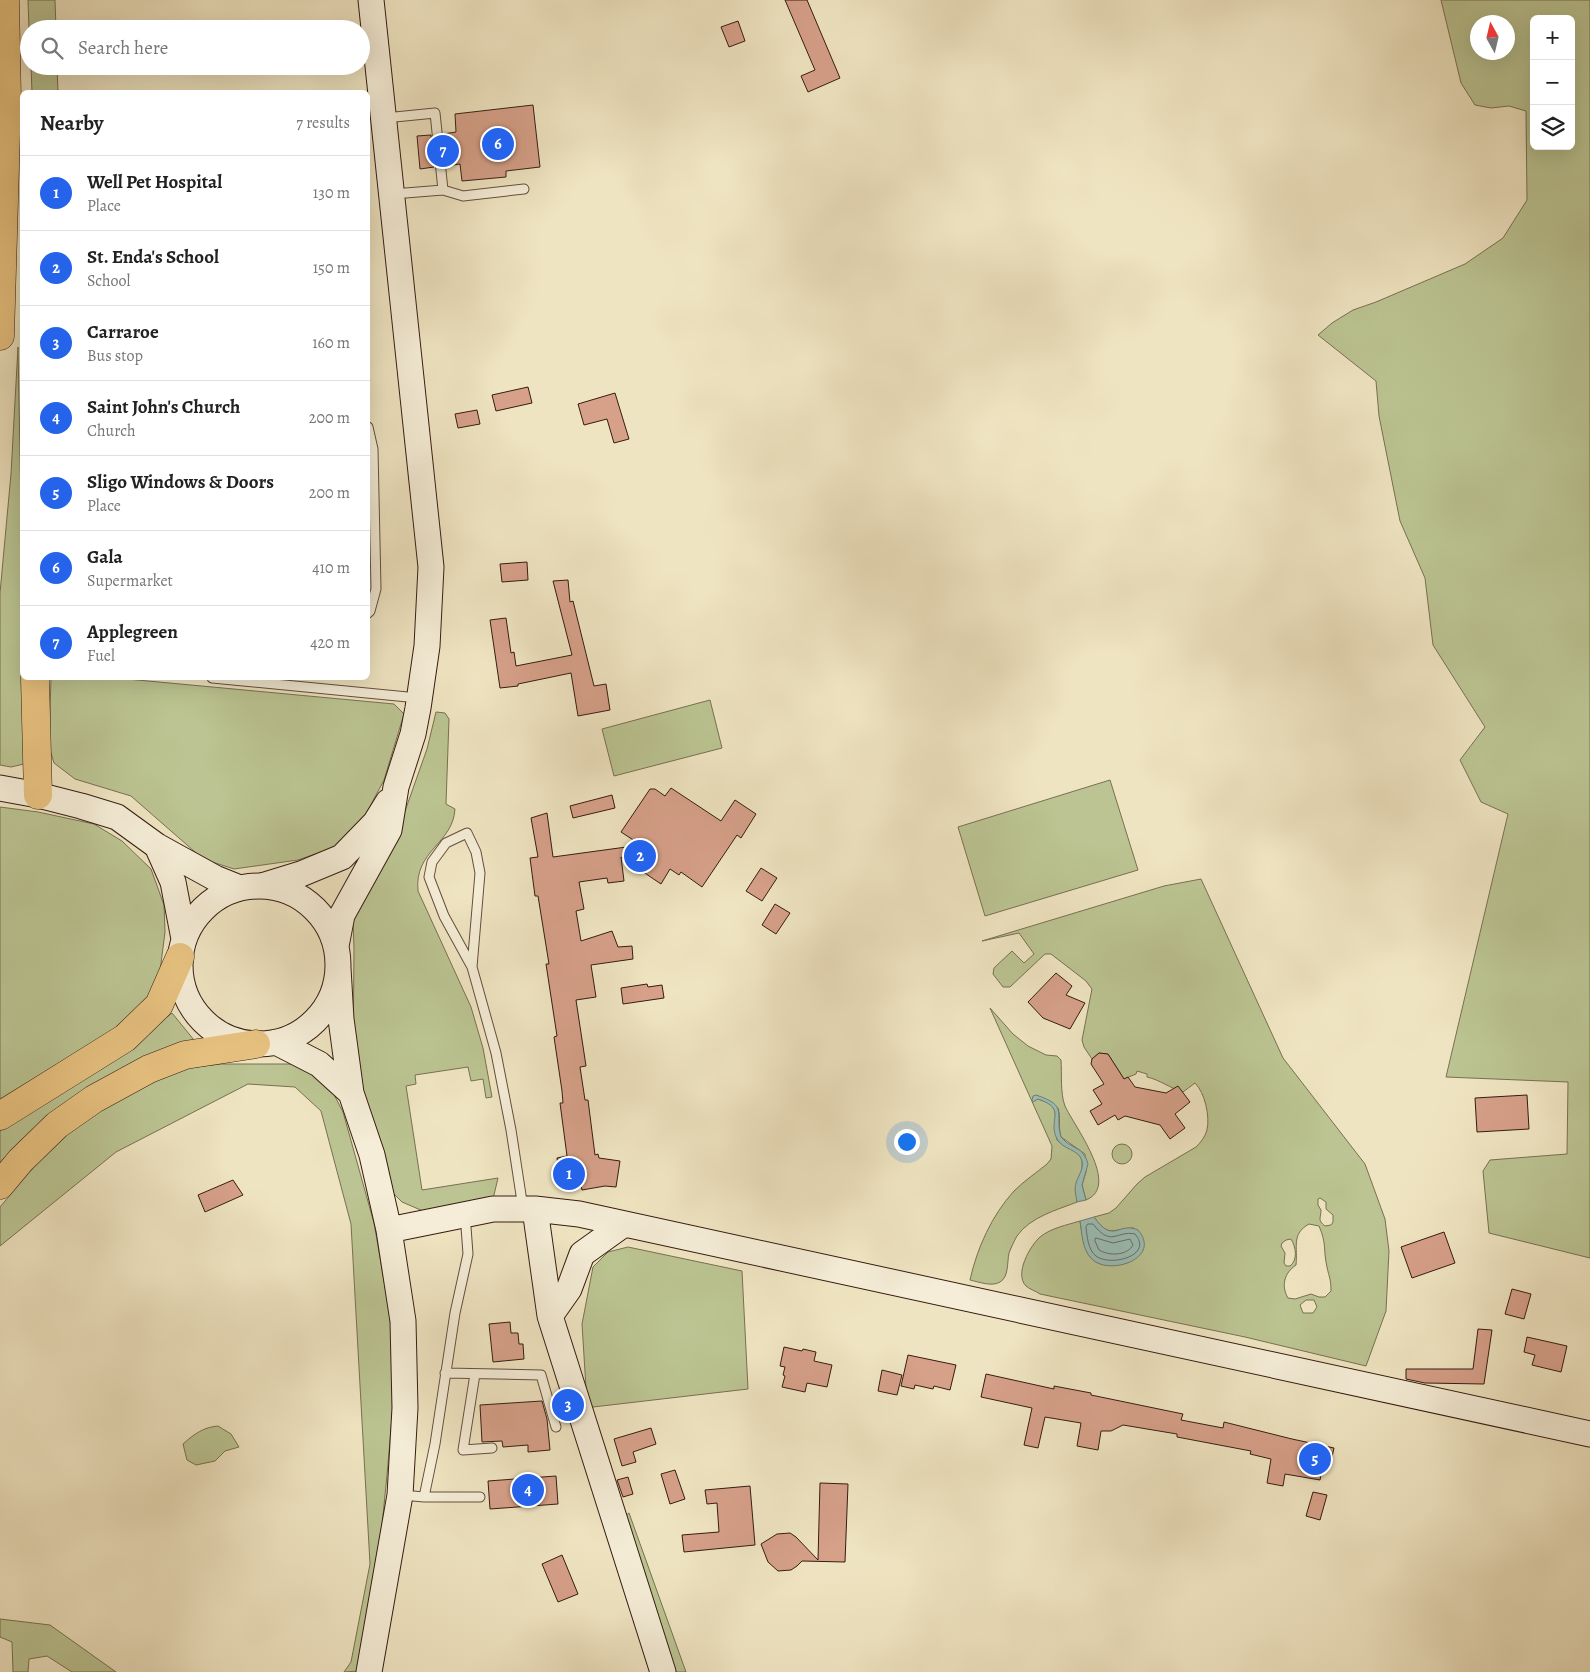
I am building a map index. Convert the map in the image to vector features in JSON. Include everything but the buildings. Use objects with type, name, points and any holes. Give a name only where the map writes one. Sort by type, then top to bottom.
[{"type":"highway","points":[[0,336],[7,99],[5,0]]},
{"type":"highway","points":[[17,0],[20,25]]},
{"type":"highway","points":[[22,75],[22,90]]},
{"type":"highway","points":[[19,792],[35,680]]},
{"type":"highway","points":[[0,1116],[125,1038],[159,1005],[182,948]]},
{"type":"highway","points":[[0,1185],[20,1161],[57,1125],[94,1099],[149,1069],[185,1055],[266,1043]]},
{"type":"main road","points":[[266,1043],[295,1035],[312,1024],[325,1008],[334,988],[342,915],[389,830],[396,787],[413,734],[427,646],[431,567],[371,0]]},
{"type":"main road","points":[[182,948],[192,922],[204,908],[221,896],[302,874],[342,857],[375,823],[396,787]]},
{"type":"main road","points":[[19,792],[82,806],[117,818],[158,846],[215,878],[250,887],[280,889],[299,897],[315,910],[328,926],[337,957],[341,1019],[351,1093],[372,1155],[390,1230],[403,1321],[405,1408],[400,1495],[370,1672]]},
{"type":"main road","points":[[158,846],[173,882],[182,948],[181,978],[187,999],[199,1017],[215,1031],[235,1040],[266,1043],[320,1064],[351,1093]]},
{"type":"main road","points":[[390,1230],[493,1209],[529,1208],[579,1214],[1590,1434]]},
{"type":"main road","points":[[529,1208],[550,1316],[663,1672]]},
{"type":"main road","points":[[550,1316],[568,1289],[582,1254],[624,1224]]},
{"type":"lane","points":[[384,118],[434,113],[443,190]]},
{"type":"lane","points":[[392,194],[443,190],[463,196],[524,189]]},
{"type":"lane","points":[[370,436],[373,449],[376,589],[370,611]]},
{"type":"lane","points":[[261,680],[310,682],[419,698]]},
{"type":"lane","points":[[472,967],[480,873],[476,852],[467,833],[446,843],[432,862],[429,877],[444,916],[472,967],[496,1053],[529,1208]]},
{"type":"lane","points":[[424,1497],[435,1444],[455,1313],[468,1254],[466,1226],[462,1216]]},
{"type":"lane","points":[[445,1373],[540,1375],[556,1426]]},
{"type":"lane","points":[[475,1374],[463,1450],[492,1448]]},
{"type":"lane","points":[[400,1495],[424,1497],[480,1496]]},
{"type":"green space","points":[[28,0],[55,0],[56,20],[29,20]]},
{"type":"green space","points":[[1441,0],[1590,0],[1590,1258],[1489,1233],[1483,1171],[1490,1160],[1567,1154],[1568,1082],[1446,1077],[1508,814],[1481,802],[1460,760],[1485,727],[1433,645],[1425,578],[1400,521],[1379,416],[1376,381],[1318,335],[1332,323],[1353,310],[1465,264],[1503,238],[1527,200],[1526,111],[1509,106],[1491,108],[1475,105],[1461,83]]},
{"type":"green space","points":[[31,75],[57,75],[58,90],[32,90]]},
{"type":"green space","points":[[18,347],[20,680],[23,680],[24,764],[11,767],[0,765],[0,593],[11,474]]},
{"type":"green space","points":[[51,680],[137,680],[394,704],[404,714],[384,780],[360,825],[335,847],[298,860],[234,869],[203,859],[131,796],[75,779],[54,763],[49,747]]},
{"type":"green space","points":[[710,700],[722,748],[614,776],[602,729]]},
{"type":"green space","points":[[436,712],[445,713],[449,719],[446,804],[455,809],[453,821],[448,831],[427,856],[422,866],[418,877],[418,891],[471,1007],[483,1048],[492,1097],[486,1098],[483,1079],[471,1081],[468,1067],[415,1075],[416,1084],[406,1086],[422,1190],[498,1178],[493,1199],[423,1211],[402,1202],[393,1193],[353,1067],[353,920],[399,828],[427,749]]},
{"type":"green space","points":[[1110,780],[1138,870],[985,916],[958,827]]},
{"type":"green space","points":[[0,807],[38,812],[94,824],[122,841],[151,869],[164,905],[165,932],[158,987],[136,1016],[0,1099]]},
{"type":"green space","points":[[1201,879],[1283,1058],[1365,1164],[1385,1219],[1389,1251],[1386,1311],[1366,1366],[1245,1337],[1040,1294],[1027,1287],[1023,1281],[1022,1275],[1025,1260],[1040,1237],[1054,1229],[1080,1221],[1084,1243],[1091,1258],[1104,1265],[1127,1263],[1134,1228],[1108,1230],[1099,1224],[1094,1217],[1109,1213],[1145,1177],[1196,1147],[1203,1139],[1207,1130],[1207,1112],[1202,1093],[1195,1083],[1183,1092],[1137,1071],[1136,1074],[1124,1079],[1108,1054],[1099,1053],[1092,1059],[1082,1040],[1092,989],[1086,981],[1051,954],[1045,954],[1010,987],[1003,987],[993,974],[994,968],[1012,951],[1024,963],[1034,954],[1019,933],[982,941],[1164,886]],"holes":[[[1320,1198],[1326,1202],[1326,1209],[1333,1215],[1331,1225],[1325,1226],[1321,1222],[1321,1210],[1318,1205],[1318,1199]],[[1309,1224],[1319,1226],[1321,1232],[1331,1287],[1331,1291],[1325,1297],[1311,1294],[1295,1299],[1288,1298],[1286,1293],[1284,1284],[1286,1276],[1296,1265],[1296,1242],[1303,1228]],[[1291,1239],[1295,1249],[1295,1257],[1290,1266],[1286,1266],[1284,1263],[1285,1253],[1281,1246],[1286,1240]],[[1306,1300],[1314,1300],[1317,1307],[1313,1313],[1303,1313],[1300,1305]]]},
{"type":"green space","points":[[990,1008],[1013,1034],[1028,1046],[1046,1055],[1057,1056],[1061,1060],[1063,1101],[1092,1155],[1099,1182],[1096,1193],[1086,1200],[1082,1185],[1086,1172],[1085,1154],[1061,1137],[1058,1108],[1036,1095],[1035,1100],[1038,1099],[1051,1104],[1055,1111],[1057,1140],[1078,1154],[1082,1160],[1077,1202],[1044,1215],[1022,1229],[1009,1253],[1007,1269],[1003,1280],[993,1284],[985,1284],[970,1280],[986,1232],[1006,1200],[1014,1191],[1051,1159],[1052,1146]]},
{"type":"green space","points":[[172,1013],[194,1040],[0,1171],[0,1131],[134,1044]]},
{"type":"green space","points":[[221,1064],[306,1064],[327,1081],[343,1112],[374,1223],[390,1315],[394,1394],[377,1576],[359,1671],[344,1672],[351,1662],[370,1564],[351,1224],[321,1111],[295,1087],[248,1084],[116,1152],[0,1246],[0,1207],[39,1161],[72,1130],[111,1103],[162,1075],[186,1068]]},
{"type":"green space","points":[[1122,1144],[1129,1147],[1132,1154],[1129,1161],[1122,1164],[1115,1161],[1112,1154],[1115,1147]]},
{"type":"green space","points":[[628,1247],[742,1271],[748,1389],[593,1407],[587,1404],[582,1324],[593,1267],[608,1252]]},
{"type":"green space","points":[[218,1426],[231,1434],[239,1447],[225,1451],[215,1461],[196,1465],[187,1460],[183,1444],[199,1432]]},
{"type":"green space","points":[[629,1513],[686,1672],[673,1672],[625,1516]]},
{"type":"green space","points":[[0,1619],[50,1625],[116,1672],[72,1672],[47,1656],[29,1659],[28,1672],[13,1672],[12,1642],[0,1637]]},
{"type":"water","points":[[1036,1095],[1057,1107],[1061,1137],[1081,1151],[1086,1158],[1088,1164],[1082,1185],[1086,1200],[1077,1202],[1075,1193],[1082,1161],[1078,1154],[1060,1143],[1057,1139],[1054,1126],[1055,1111],[1047,1103],[1038,1099],[1033,1102],[1033,1096]]},
{"type":"water","points":[[1094,1217],[1106,1230],[1116,1231],[1131,1228],[1138,1230],[1144,1240],[1143,1249],[1138,1257],[1130,1262],[1109,1266],[1091,1258],[1084,1246],[1080,1221]]},
{"type":"place","name":"Gala","points":[[498,144]]},
{"type":"place","name":"Applegreen","points":[[443,151]]},
{"type":"place","name":"St. Enda's School","points":[[640,856]]},
{"type":"place","name":"Well Pet Hospital","points":[[569,1174]]},
{"type":"place","name":"Carraroe","points":[[568,1405]]},
{"type":"place","name":"Sligo Windows & Doors","points":[[1315,1459]]},
{"type":"place","name":"Saint John's Church","points":[[528,1490]]}]
